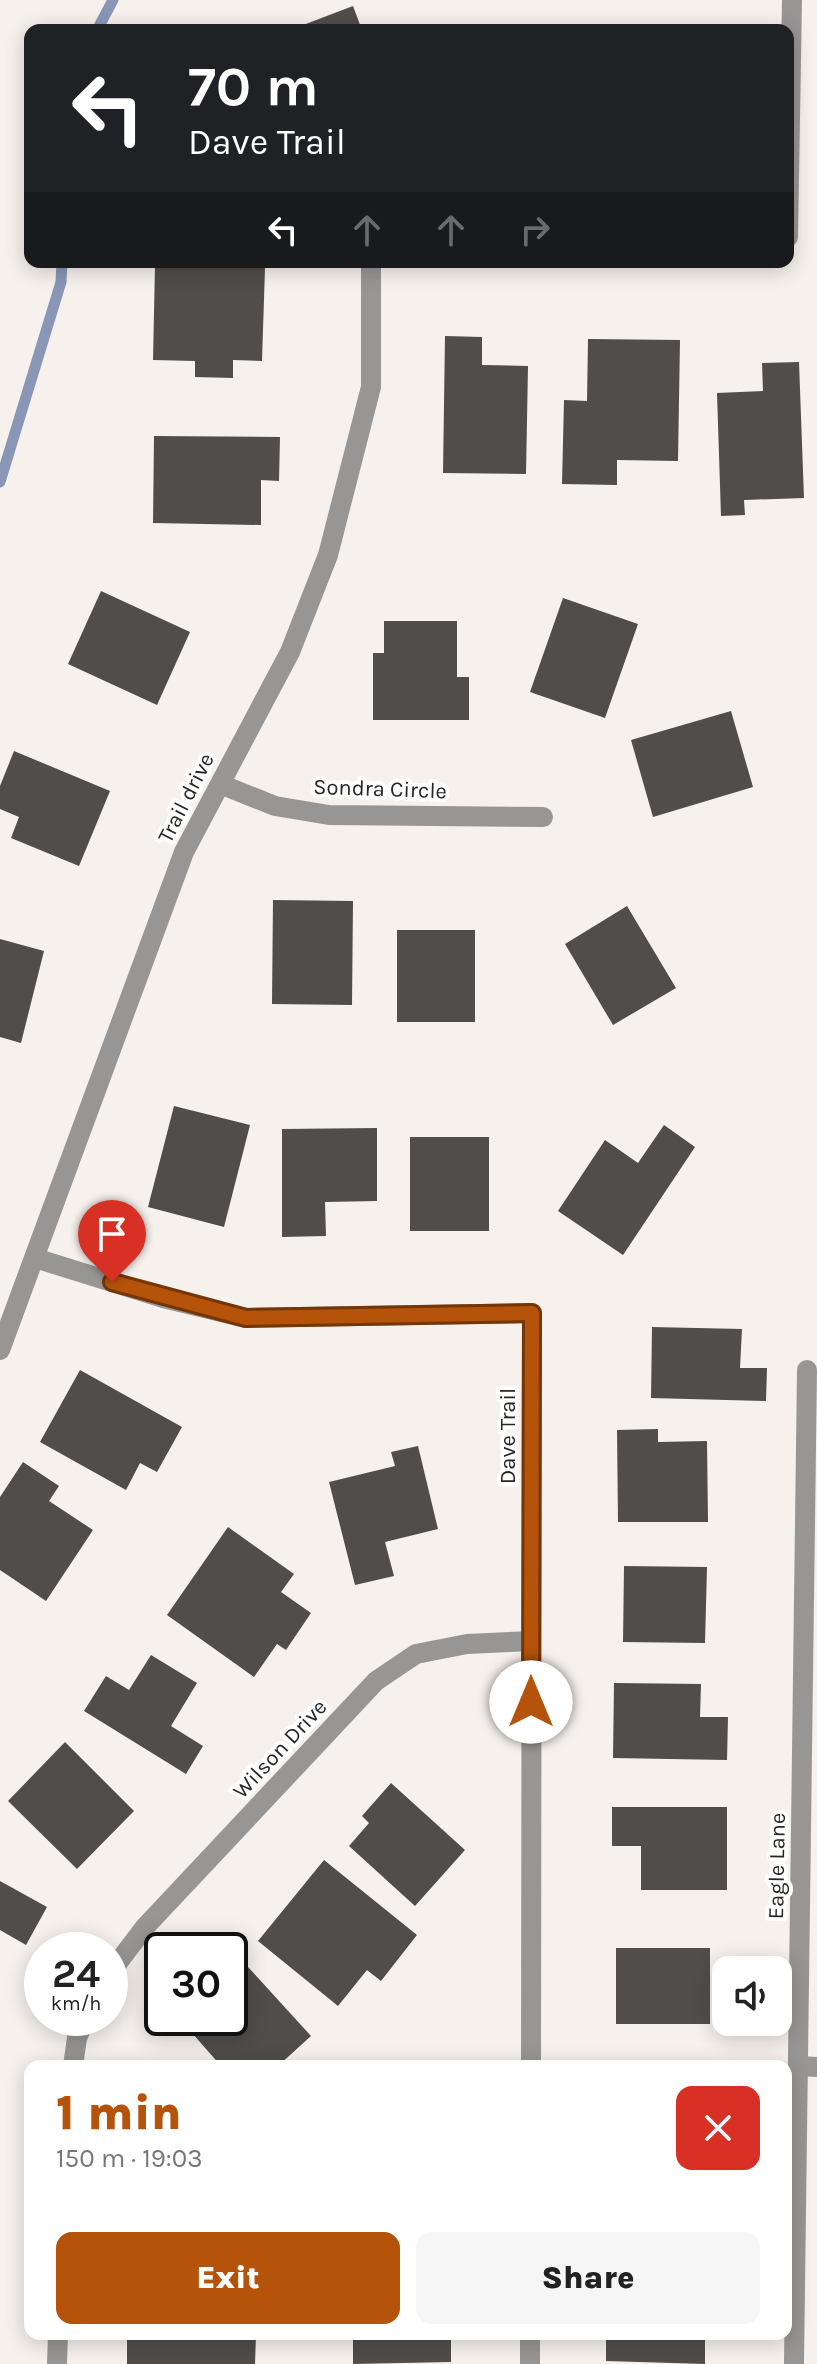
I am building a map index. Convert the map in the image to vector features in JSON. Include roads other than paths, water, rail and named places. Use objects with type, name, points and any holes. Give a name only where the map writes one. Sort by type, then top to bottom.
[{"type":"street","points":[[792,0],[792,24]]},
{"type":"street","name":"Trail drive","points":[[0,1350],[178,867],[290,652],[328,555],[371,387],[371,268]]},
{"type":"street","name":"Sondra Circle","points":[[220,784],[275,806],[329,815],[543,817]]},
{"type":"street","name":"Dave Trail","points":[[35,1258],[163,1298],[246,1318],[532,1313],[531,2060]]},
{"type":"street","name":"Eagle Lane","points":[[794,2364],[808,2066],[812,1415],[807,1370]]},
{"type":"street","name":"Wilson Drive","points":[[128,1949],[145,1927],[376,1681],[416,1654],[467,1644],[531,1641]]},
{"type":"street","points":[[74,2060],[78,2036]]},
{"type":"street","points":[[57,2364],[58,2340]]},
{"type":"street","points":[[530,2340],[530,2364]]},
{"type":"waterway","points":[[100,24],[113,0]]},
{"type":"waterway","points":[[0,482],[61,282],[62,268]]}]
